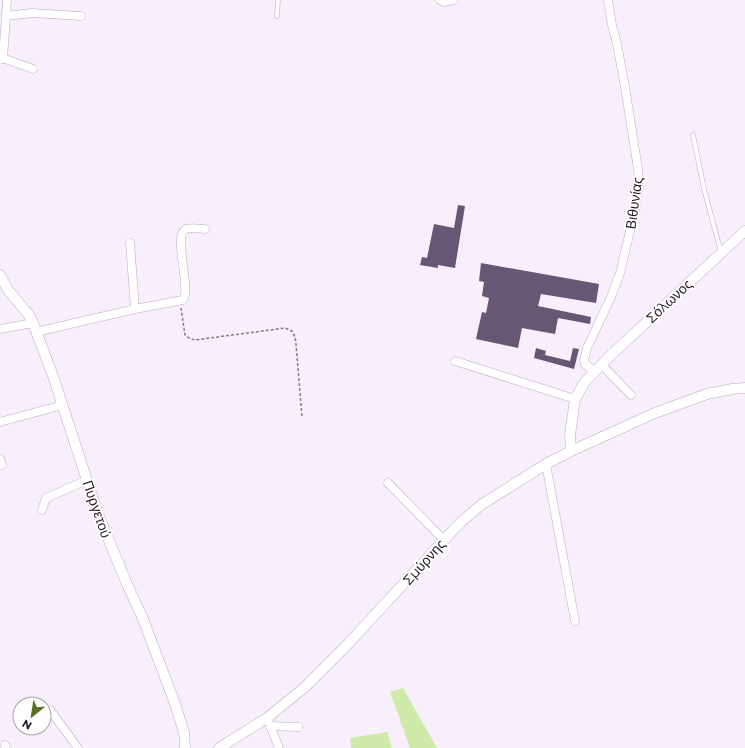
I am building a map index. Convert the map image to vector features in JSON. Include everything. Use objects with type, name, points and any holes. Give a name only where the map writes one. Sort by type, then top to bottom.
[{"type":"street","points":[[7,0],[2,58],[33,69]]},
{"type":"street","points":[[440,0],[444,2],[453,0]]},
{"type":"street","name":"Βιθυνίας","points":[[608,0],[637,158],[639,185],[636,206],[620,273],[615,288],[584,357],[585,364],[598,368],[631,395]]},
{"type":"street","points":[[6,16],[32,13],[81,16]]},
{"type":"street","points":[[0,329],[34,328],[180,302],[184,299],[185,293],[182,234],[187,229],[205,228]]},
{"type":"street","name":"Σόλωνος","points":[[575,399],[584,383],[598,368],[745,231]]},
{"type":"street","points":[[130,243],[135,309]]},
{"type":"street","name":"Πυργετού","points":[[0,275],[8,290],[29,315],[63,405],[87,480],[110,544],[143,619],[174,701],[184,732],[185,748]]},
{"type":"street","points":[[455,361],[575,399],[570,435],[571,451]]},
{"type":"street","name":"Σμύρνης","points":[[219,748],[269,722],[321,671],[461,522],[481,505],[546,464],[655,413],[707,394],[745,388]]},
{"type":"street","points":[[0,422],[63,405]]},
{"type":"street","points":[[546,464],[575,621]]},
{"type":"street","points":[[42,510],[46,498],[87,480]]},
{"type":"street","points":[[388,483],[444,540]]},
{"type":"street","points":[[52,713],[78,748]]},
{"type":"street","points":[[269,722],[298,727]]},
{"type":"street","points":[[269,722],[279,748]]},
{"type":"lane","points":[[277,16],[278,0]]},
{"type":"lane","points":[[693,135],[704,189],[722,253]]},
{"type":"path","points":[[180,302],[186,335],[195,340],[285,328],[292,331],[296,344],[302,417]]},
{"type":"green space","points":[[403,688],[437,748],[410,748],[390,692]]},
{"type":"green space","points":[[387,732],[392,748],[351,748],[350,738]]},
{"type":"building","points":[[458,205],[465,206],[455,268],[438,265],[438,268],[420,265],[422,257],[427,258],[434,224],[454,228]]},
{"type":"building","points":[[481,263],[599,284],[596,303],[541,294],[538,306],[591,317],[590,324],[558,318],[555,334],[522,328],[518,348],[476,339],[482,312],[486,313],[489,298],[482,296],[484,282],[479,281]]},
{"type":"building","points":[[536,348],[546,351],[545,355],[570,361],[573,348],[579,349],[574,369],[534,358]]}]
